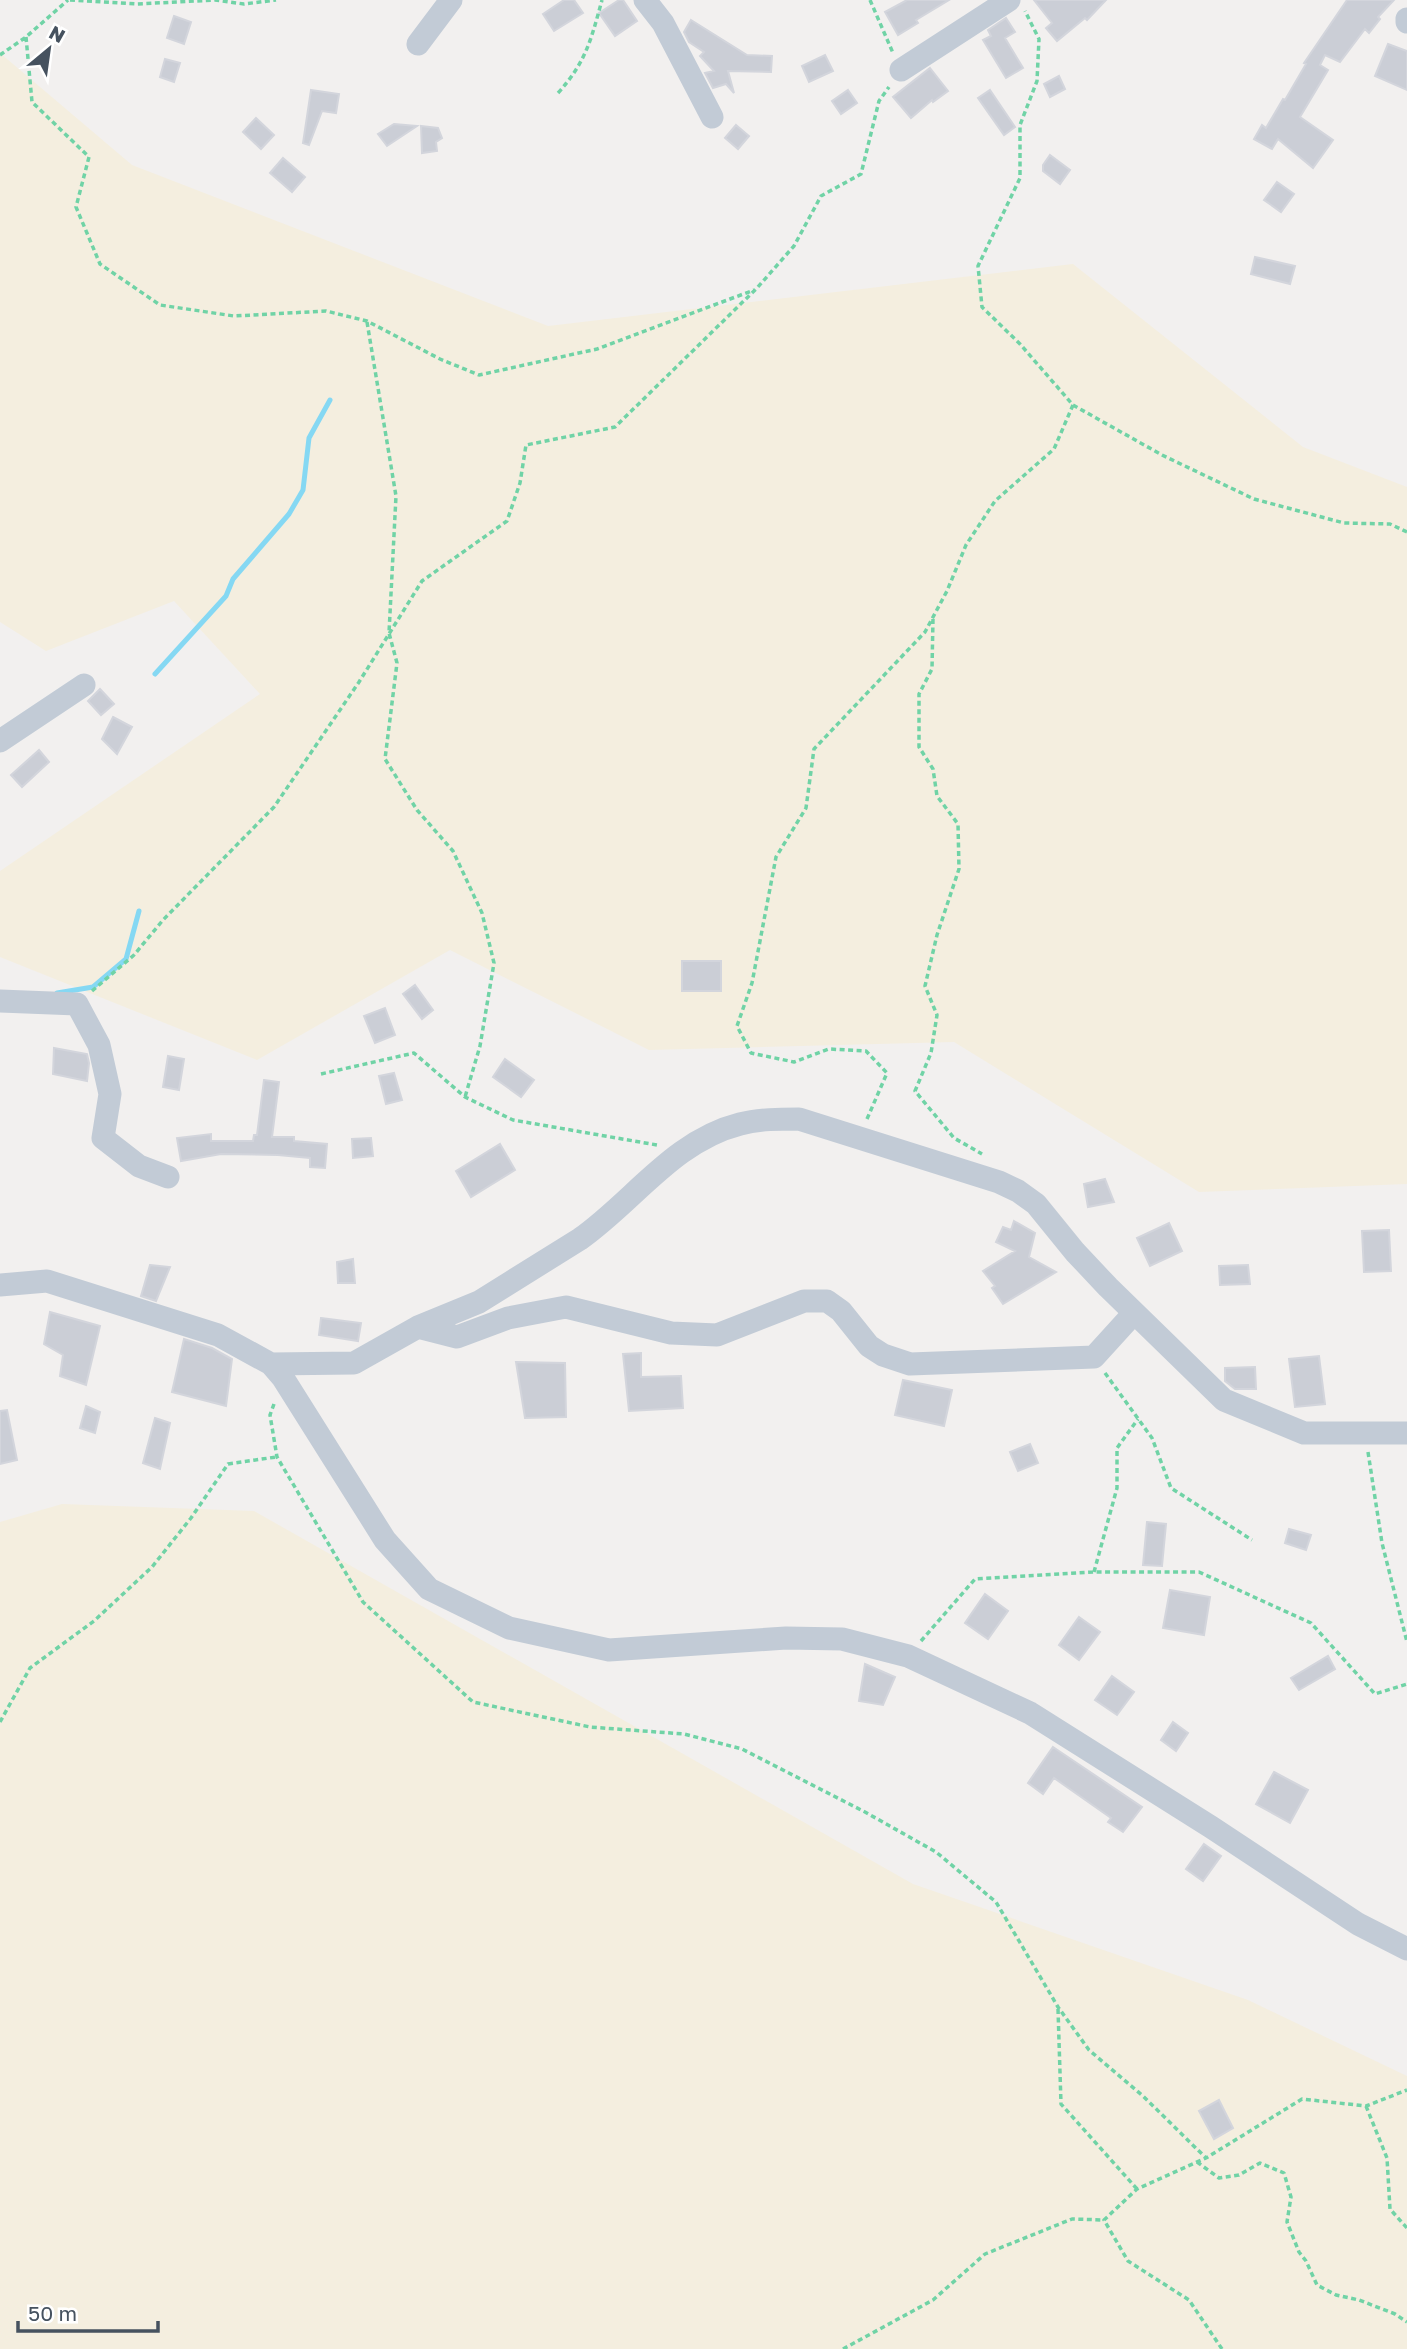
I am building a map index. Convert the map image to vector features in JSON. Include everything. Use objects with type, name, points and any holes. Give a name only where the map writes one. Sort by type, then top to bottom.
[{"type":"street","points":[[418,44],[451,0]]},
{"type":"street","points":[[645,0],[663,23],[712,117]]},
{"type":"street","points":[[901,70],[1017,5]]},
{"type":"street","points":[[0,741],[84,685]]},
{"type":"street","points":[[0,1001],[77,1004],[99,1045],[110,1094],[103,1138],[139,1166],[168,1177]]},
{"type":"street","points":[[277,1371],[355,1363],[418,1327],[479,1302],[580,1239],[683,1150],[710,1135],[730,1127],[770,1119],[799,1119],[999,1182],[1018,1191],[1036,1204],[1075,1252],[1224,1400],[1304,1433],[1407,1433]]},
{"type":"street","points":[[0,1285],[47,1281],[218,1335],[277,1371],[385,1540],[429,1589],[509,1628],[609,1650],[786,1639],[842,1639],[908,1656],[1030,1713],[1358,1924],[1407,1950]]},
{"type":"street","points":[[418,1327],[457,1336],[508,1318],[566,1307],[671,1333],[717,1335],[804,1301],[827,1301],[841,1311],[869,1346],[883,1355],[910,1364],[1094,1357],[1134,1313]]},
{"type":"path","points":[[0,55],[26,37],[69,0],[137,4],[215,1],[244,4],[275,0]]},
{"type":"path","points":[[558,93],[573,77],[588,51],[602,0]]},
{"type":"path","points":[[77,1004],[134,955],[163,920],[274,807],[422,581],[507,521],[520,483],[527,445],[615,426],[757,288],[794,246],[821,196],[861,174],[879,101],[901,70],[870,0]]},
{"type":"path","points":[[1017,5],[1039,39],[1037,81],[1020,125],[1020,178],[978,266],[982,307],[1020,344],[1073,405],[1162,455],[1254,499],[1344,523],[1390,524],[1407,532]]},
{"type":"path","points":[[26,37],[32,102],[89,157],[76,207],[100,264],[160,305],[234,316],[326,310],[367,321],[479,376],[597,349],[757,288]]},
{"type":"path","points":[[367,321],[396,496],[389,633],[397,663],[385,759],[416,810],[453,851],[482,914],[494,963],[480,1046],[465,1097]]},
{"type":"path","points":[[860,1138],[887,1073],[866,1051],[829,1049],[794,1062],[751,1053],[737,1026],[752,983],[776,857],[806,808],[814,749],[925,632],[947,592],[966,545],[995,501],[1054,449],[1073,405]]},
{"type":"path","points":[[933,617],[932,669],[919,694],[919,747],[933,769],[937,796],[958,824],[959,869],[937,935],[925,986],[937,1015],[931,1054],[915,1091],[954,1138],[986,1156]]},
{"type":"path","points":[[321,1074],[414,1053],[465,1097],[513,1120],[683,1150]]},
{"type":"path","points":[[1094,1357],[1152,1438],[1171,1488],[1252,1540]]},
{"type":"path","points":[[277,1371],[270,1415],[276,1457],[363,1602],[473,1702],[590,1727],[684,1734],[742,1749],[805,1780],[936,1852],[996,1902],[1058,2007],[1089,2050],[1143,2096],[1206,2158]]},
{"type":"path","points":[[1094,1572],[1117,1488],[1117,1448],[1138,1418]]},
{"type":"path","points":[[1365,1432],[1382,1543],[1407,1642]]},
{"type":"path","points":[[0,1723],[30,1668],[94,1621],[152,1567],[191,1518],[228,1464],[276,1457]]},
{"type":"path","points":[[908,1656],[975,1579],[1094,1572],[1199,1572],[1311,1623],[1376,1694],[1407,1684]]},
{"type":"path","points":[[1058,2007],[1061,2104],[1137,2189]]},
{"type":"path","points":[[843,2349],[933,2300],[985,2254],[1072,2220],[1104,2220],[1137,2189],[1206,2158],[1303,2099],[1366,2106],[1407,2090]]},
{"type":"path","points":[[1366,2106],[1387,2158],[1390,2209],[1407,2228]]},
{"type":"path","points":[[1197,2162],[1219,2178],[1239,2175],[1260,2163],[1284,2172],[1291,2197],[1287,2222],[1317,2286],[1395,2314],[1407,2322]]},
{"type":"path","points":[[1104,2220],[1128,2262],[1189,2301],[1222,2349]]},
{"type":"sand","points":[[0,53],[132,165],[548,326],[1073,264],[1303,447],[1407,487],[1407,1184],[1199,1192],[954,1042],[649,1050],[450,950],[257,1060],[0,957],[0,871],[260,694],[174,601],[46,651],[0,622]]},
{"type":"sand","points":[[62,1504],[254,1511],[913,1884],[1248,2000],[1407,2076],[1407,2349],[0,2349],[0,1522]]},
{"type":"building","points":[[564,0],[574,0],[583,13],[554,31],[543,14]]},
{"type":"building","points":[[623,0],[637,21],[615,36],[599,13]]},
{"type":"building","points":[[907,0],[949,0],[916,20],[918,23],[898,35],[885,12]]},
{"type":"building","points":[[1034,0],[1106,0],[1087,20],[1085,18],[1057,41],[1046,28],[1052,23]]},
{"type":"building","points":[[1347,0],[1394,0],[1378,17],[1380,19],[1369,33],[1365,29],[1340,62],[1325,55],[1320,65],[1328,70],[1300,117],[1333,140],[1313,168],[1278,139],[1272,149],[1254,139],[1262,125],[1266,128],[1283,99],[1285,100],[1306,64],[1304,63]]},
{"type":"building","points":[[174,16],[191,22],[184,44],[167,38]]},
{"type":"building","points":[[1006,18],[1015,32],[1005,38],[1023,68],[1006,78],[983,40],[991,36],[988,30]]},
{"type":"building","points":[[691,20],[747,55],[772,56],[771,72],[728,71],[734,93],[726,84],[713,88],[705,73],[714,71],[700,56],[704,52],[689,42],[684,32]]},
{"type":"building","points":[[1388,44],[1407,51],[1407,90],[1375,76]]},
{"type":"building","points":[[825,55],[833,71],[809,82],[802,66]]},
{"type":"building","points":[[165,59],[180,63],[174,82],[160,77]]},
{"type":"building","points":[[930,68],[948,91],[933,102],[932,100],[911,118],[893,97]]},
{"type":"building","points":[[1059,76],[1065,89],[1050,97],[1044,84]]},
{"type":"building","points":[[311,90],[339,94],[336,113],[322,111],[309,145],[303,143]]},
{"type":"building","points":[[848,90],[857,103],[841,114],[832,101]]},
{"type":"building","points":[[990,90],[1015,127],[1004,135],[978,98]]},
{"type":"building","points":[[256,118],[274,135],[261,149],[243,132]]},
{"type":"building","points":[[394,124],[417,126],[387,146],[378,134]]},
{"type":"building","points":[[736,125],[749,136],[738,149],[725,138]]},
{"type":"building","points":[[421,126],[438,128],[442,138],[436,142],[437,151],[422,153]]},
{"type":"building","points":[[1050,155],[1070,170],[1060,184],[1043,171],[1043,165]]},
{"type":"building","points":[[283,158],[305,177],[292,192],[270,173]]},
{"type":"building","points":[[1277,182],[1294,194],[1281,212],[1264,200]]},
{"type":"building","points":[[1255,257],[1295,266],[1290,284],[1251,274]]},
{"type":"building","points":[[100,689],[114,704],[101,715],[88,701]]},
{"type":"building","points":[[113,717],[132,727],[117,754],[102,739]]},
{"type":"building","points":[[39,750],[49,762],[22,787],[11,775]]},
{"type":"building","points":[[682,961],[721,961],[721,991],[682,991]]},
{"type":"building","points":[[415,985],[433,1010],[422,1019],[403,994]]},
{"type":"building","points":[[385,1008],[395,1035],[375,1043],[364,1016]]},
{"type":"building","points":[[54,1048],[87,1054],[87,1081],[53,1074]]},
{"type":"building","points":[[168,1056],[184,1059],[179,1090],[163,1087]]},
{"type":"building","points":[[505,1059],[534,1080],[521,1097],[493,1077]]},
{"type":"building","points":[[394,1073],[402,1100],[386,1104],[379,1076]]},
{"type":"building","points":[[264,1080],[279,1082],[272,1137],[294,1137],[294,1141],[327,1144],[325,1168],[310,1167],[310,1158],[278,1155],[221,1154],[181,1161],[177,1138],[211,1134],[211,1141],[253,1141],[254,1135],[257,1135]]},
{"type":"building","points":[[371,1138],[373,1156],[353,1158],[352,1139]]},
{"type":"building","points":[[500,1144],[515,1170],[471,1197],[456,1171]]},
{"type":"building","points":[[1105,1179],[1114,1202],[1088,1207],[1084,1184]]},
{"type":"building","points":[[1014,1221],[1035,1233],[1029,1257],[1056,1272],[1003,1304],[992,1288],[995,1286],[983,1271],[1015,1251],[996,1242],[1003,1227],[1011,1230]]},
{"type":"building","points":[[1169,1223],[1182,1251],[1150,1266],[1137,1238]]},
{"type":"building","points":[[1389,1230],[1391,1271],[1364,1272],[1362,1231]]},
{"type":"building","points":[[353,1259],[355,1283],[338,1283],[337,1262]]},
{"type":"building","points":[[150,1265],[170,1267],[156,1301],[141,1296]]},
{"type":"building","points":[[1248,1265],[1250,1284],[1220,1285],[1219,1266]]},
{"type":"building","points":[[50,1312],[100,1326],[86,1385],[60,1376],[63,1355],[44,1344]]},
{"type":"building","points":[[321,1318],[361,1323],[358,1341],[319,1335]]},
{"type":"building","points":[[184,1339],[212,1348],[232,1359],[226,1406],[172,1392]]},
{"type":"building","points":[[641,1353],[641,1377],[681,1376],[683,1408],[629,1411],[623,1354]]},
{"type":"building","points":[[1319,1356],[1325,1404],[1295,1407],[1289,1359]]},
{"type":"building","points":[[516,1362],[565,1363],[566,1417],[525,1418]]},
{"type":"building","points":[[1255,1367],[1256,1389],[1235,1389],[1225,1381],[1225,1368]]},
{"type":"building","points":[[903,1380],[952,1390],[944,1426],[895,1415]]},
{"type":"building","points":[[86,1406],[100,1412],[95,1433],[80,1428]]},
{"type":"building","points":[[7,1410],[17,1460],[0,1464],[0,1411]]},
{"type":"building","points":[[155,1418],[170,1423],[160,1469],[143,1463]]},
{"type":"building","points":[[1030,1444],[1038,1463],[1018,1471],[1010,1452]]},
{"type":"building","points":[[1147,1522],[1166,1524],[1162,1566],[1143,1565]]},
{"type":"building","points":[[1289,1529],[1311,1535],[1306,1550],[1285,1543]]},
{"type":"building","points":[[1170,1590],[1210,1597],[1204,1635],[1163,1628]]},
{"type":"building","points":[[985,1594],[1008,1611],[988,1639],[965,1623]]},
{"type":"building","points":[[1079,1617],[1100,1632],[1079,1660],[1059,1645]]},
{"type":"building","points":[[1328,1656],[1335,1669],[1299,1690],[1291,1678]]},
{"type":"building","points":[[865,1664],[895,1677],[883,1705],[859,1701]]},
{"type":"building","points":[[1112,1676],[1134,1692],[1117,1715],[1095,1700]]},
{"type":"building","points":[[1173,1722],[1188,1733],[1176,1751],[1161,1740]]},
{"type":"building","points":[[1053,1747],[1142,1807],[1123,1832],[1108,1822],[1111,1818],[1054,1778],[1043,1794],[1028,1783]]},
{"type":"building","points":[[1274,1772],[1308,1790],[1290,1823],[1256,1804]]},
{"type":"building","points":[[1204,1844],[1221,1856],[1203,1881],[1186,1869]]},
{"type":"building","points":[[1219,2100],[1233,2128],[1214,2139],[1199,2111]]},
{"type":"waterway","points":[[155,674],[226,596],[233,579],[289,514],[303,490],[309,438],[330,400]]},
{"type":"waterway","points":[[57,993],[93,987],[126,959],[139,911]]}]
